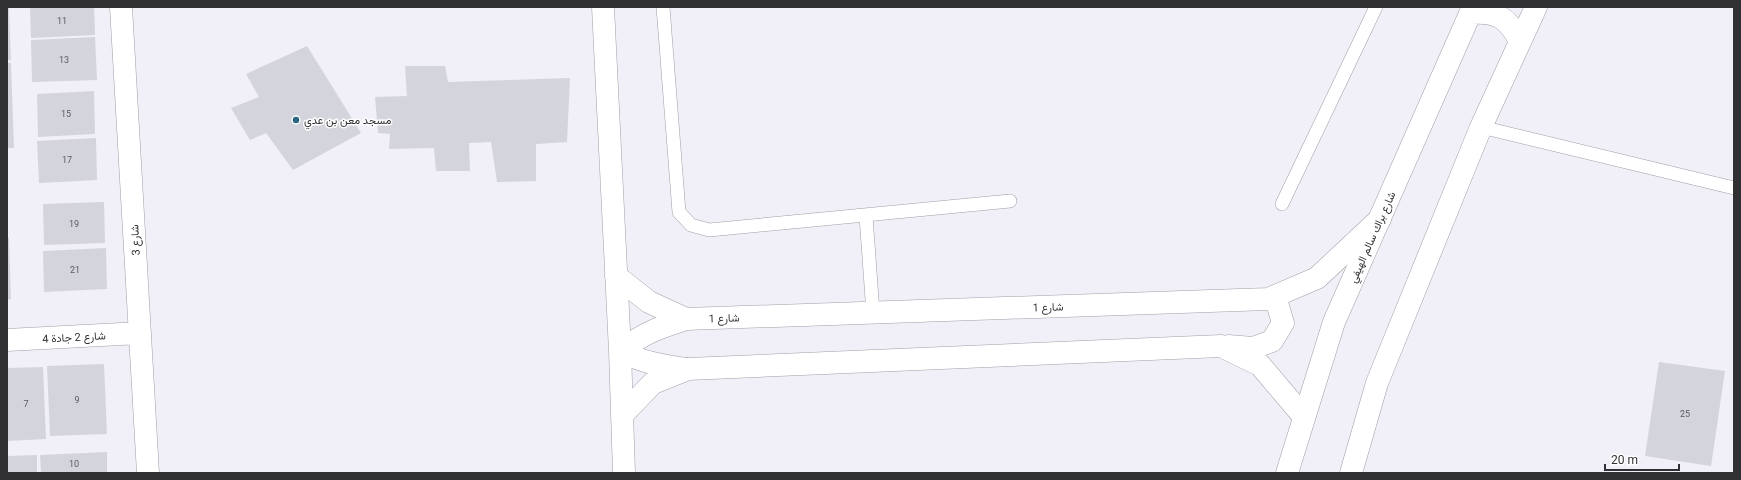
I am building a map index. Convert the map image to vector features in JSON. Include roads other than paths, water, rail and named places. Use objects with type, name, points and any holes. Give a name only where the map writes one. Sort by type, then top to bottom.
[{"type":"street","name":"شارع 3","points":[[121,7],[148,473]]},
{"type":"street","points":[[603,7],[623,414],[624,473]]},
{"type":"street","points":[[1351,473],[1377,383],[1481,127],[1536,7]]},
{"type":"street","points":[[1472,10],[1486,12],[1501,17],[1513,27],[1520,41]]},
{"type":"street","name":"شارع براك سالم الهيفي","points":[[1287,473],[1334,322],[1472,10]]},
{"type":"street","name":"شارع 1","points":[[620,351],[655,329],[686,319],[1268,299],[1317,278],[1381,218]]},
{"type":"street","name":"شارع 1","points":[[616,276],[649,302],[686,319]]},
{"type":"street","points":[[620,351],[639,360],[659,366],[688,369],[1221,346],[1253,348],[1272,341],[1283,323],[1275,296]]},
{"type":"street","name":"شارع 2 جادة 4","points":[[7,340],[140,333]]},
{"type":"street","points":[[1221,346],[1260,365],[1304,417]]},
{"type":"street","points":[[623,414],[653,382],[688,369]]},
{"type":"lane","points":[[663,7],[679,212],[691,225],[709,230],[1010,202]]},
{"type":"lane","points":[[1282,204],[1376,7]]},
{"type":"lane","points":[[1481,127],[1734,188]]},
{"type":"lane","points":[[866,216],[873,313]]},
{"type":"place","name":"مسجد معن بن عدي","points":[[296,120]]}]
